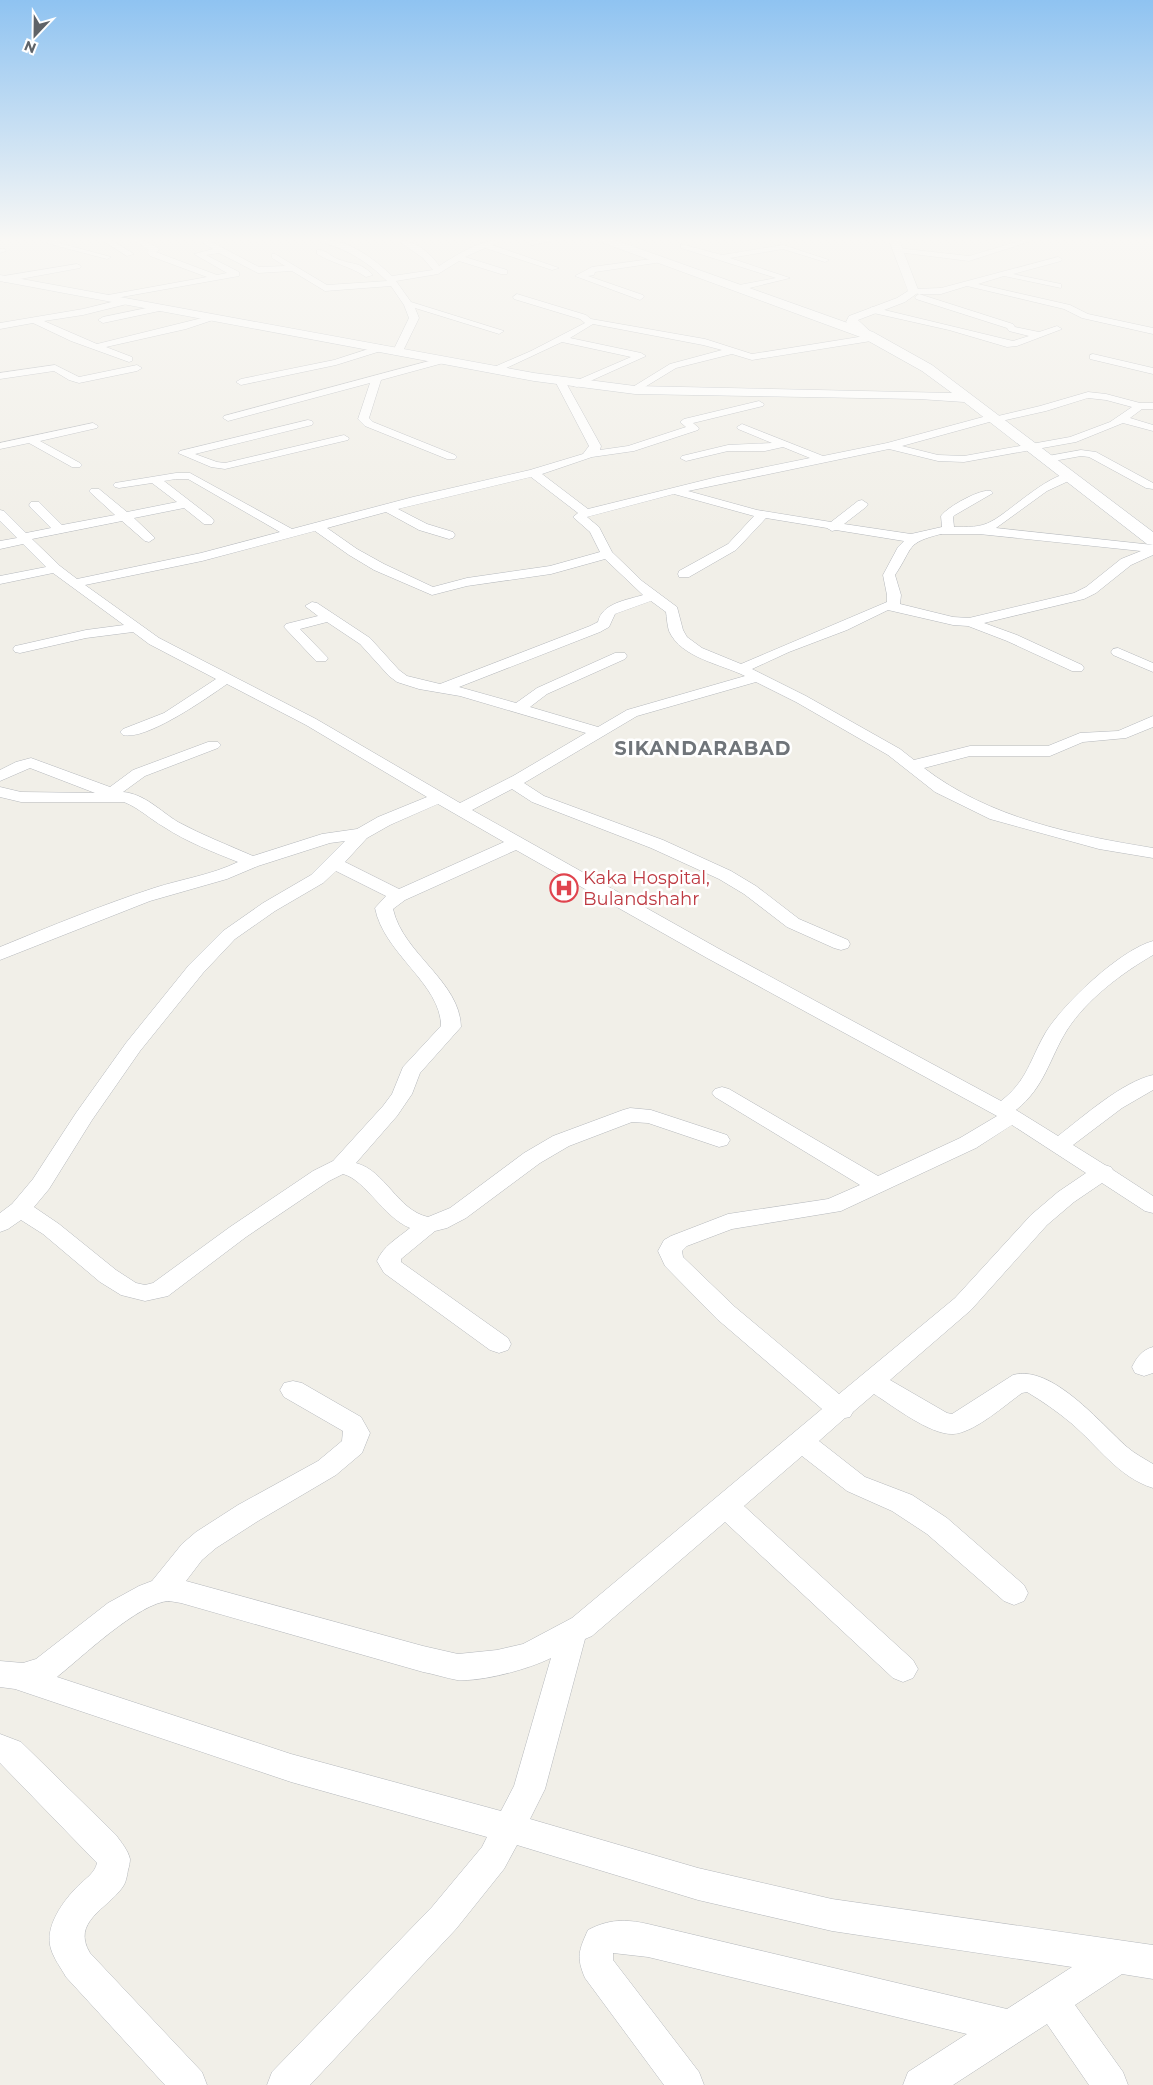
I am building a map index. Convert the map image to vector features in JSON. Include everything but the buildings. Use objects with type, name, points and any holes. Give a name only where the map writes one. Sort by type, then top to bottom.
[{"type":"main road","points":[[321,337],[577,384],[635,390],[919,395],[968,398]]},
{"type":"main road","points":[[870,337],[927,368],[996,418],[1153,540]]},
{"type":"street","points":[[71,337],[129,359]]},
{"type":"street","points":[[96,347],[138,337]]},
{"type":"street","points":[[398,351],[405,337]]},
{"type":"street","points":[[497,369],[563,337]]},
{"type":"street","points":[[679,337],[705,342],[746,356],[756,357],[867,337]]},
{"type":"street","points":[[984,337],[1007,344],[1031,337]]},
{"type":"street","points":[[560,339],[641,356],[577,384]]},
{"type":"street","points":[[241,382],[336,362],[381,348]]},
{"type":"street","points":[[635,390],[673,366],[733,350]]},
{"type":"street","points":[[1093,357],[1153,371]]},
{"type":"street","points":[[228,418],[376,380],[444,360]]},
{"type":"street","points":[[0,376],[55,368],[60,369],[73,379],[79,380],[137,368]]},
{"type":"street","points":[[376,380],[363,416],[365,421],[450,457]]},
{"type":"street","points":[[560,381],[595,446],[591,454]]},
{"type":"street","points":[[1153,406],[1106,396],[1088,395],[1042,409],[996,418],[888,446],[733,477],[586,512],[579,517],[594,530],[607,554],[652,596],[672,610],[676,632],[686,643],[801,699],[876,742],[941,789],[1011,821],[1099,844],[1153,853]]},
{"type":"street","points":[[888,446],[938,458],[956,460],[1034,448],[1077,439],[1122,419],[1140,402]]},
{"type":"street","points":[[74,584],[194,558],[290,534],[534,472],[591,454],[637,447],[694,428],[685,422],[760,404]]},
{"type":"street","points":[[270,406],[348,440],[225,466],[215,465],[184,453],[317,427]]},
{"type":"street","points":[[1122,419],[1153,428]]},
{"type":"street","points":[[0,446],[93,426]]},
{"type":"street","points":[[742,427],[824,460]]},
{"type":"street","points":[[31,440],[76,465]]},
{"type":"street","points":[[686,458],[728,448],[765,448],[784,444]]},
{"type":"street","points":[[1048,458],[1081,453],[1092,454],[1150,486]]},
{"type":"street","points":[[534,472],[586,512]]},
{"type":"street","points":[[119,484],[182,475],[190,476],[290,534]]},
{"type":"street","points":[[979,530],[996,524],[1043,489],[1071,476]]},
{"type":"street","points":[[154,479],[208,521]]},
{"type":"street","points":[[95,491],[150,538]]},
{"type":"street","points":[[674,491],[762,514],[832,527],[911,538],[948,529],[948,516],[951,512],[987,493]]},
{"type":"street","points":[[0,545],[60,530],[186,504]]},
{"type":"street","points":[[832,527],[862,504]]},
{"type":"street","points":[[35,505],[60,530]]},
{"type":"street","points":[[388,508],[423,526],[449,535]]},
{"type":"street","points":[[0,514],[55,569],[154,641],[311,722],[438,798],[714,954],[1007,1113],[1103,1172],[1153,1206]]},
{"type":"street","points":[[684,574],[732,547],[762,514]]},
{"type":"street","points":[[317,526],[353,552],[379,567],[432,591],[467,582],[551,570],[607,554]]},
{"type":"street","points":[[942,531],[979,530],[1153,550]]},
{"type":"street","points":[[893,606],[893,590],[889,575],[904,547],[912,540],[911,538]]},
{"type":"street","points":[[969,622],[1079,596],[1091,590],[1126,562],[1153,550]]},
{"type":"street","points":[[0,580],[55,569]]},
{"type":"street","points":[[441,688],[496,669],[595,629],[604,624],[606,615],[610,610],[652,596]]},
{"type":"street","points":[[312,606],[365,641],[394,673],[402,679],[419,685],[462,692],[599,732]]},
{"type":"street","points":[[741,669],[784,649],[842,627],[883,607],[893,606],[946,620],[969,622],[1012,638],[1077,668]]},
{"type":"street","points":[[321,658],[291,627],[330,617]]},
{"type":"street","points":[[20,649],[86,634],[135,628]]},
{"type":"street","points":[[1118,652],[1153,668]]},
{"type":"street","points":[[519,708],[542,691],[620,656]]},
{"type":"street","points":[[460,810],[640,710],[759,677]]},
{"type":"street","points":[[128,732],[169,716],[227,678]]},
{"type":"street","points":[[911,766],[986,750],[1050,751],[1080,738],[1121,734],[1153,721]]},
{"type":"street","points":[[0,792],[21,797],[49,798],[111,795],[138,773],[212,745]]},
{"type":"street","points":[[0,776],[22,765],[31,763],[111,795],[133,799],[196,838],[252,862]]},
{"type":"street","points":[[513,782],[538,799],[657,844],[725,875],[750,890],[793,923],[841,944]]},
{"type":"street","points":[[0,803],[21,797]]},
{"type":"street","points":[[0,1224],[20,1209],[41,1184],[83,1118],[133,1047],[196,969],[229,935],[270,907],[308,886],[334,864],[361,834],[384,821],[438,798]]},
{"type":"street","points":[[0,954],[72,924],[164,890],[237,870],[252,862],[328,838],[361,834]]},
{"type":"street","points":[[20,1209],[52,1228],[108,1276],[129,1289],[145,1293],[160,1290],[238,1232],[321,1176],[341,1166],[390,1111],[402,1094],[410,1071],[453,1023],[451,1015],[437,990],[402,947],[385,917],[386,905],[399,896],[517,843]]},
{"type":"street","points":[[334,864],[399,896]]},
{"type":"street","points":[[841,1410],[726,1312],[672,1260],[670,1251],[672,1246],[713,1226],[762,1216],[825,1208],[968,1143],[1007,1113],[1022,1095],[1029,1086],[1059,1026],[1084,997],[1153,947]]},
{"type":"street","points":[[1059,1145],[1115,1103],[1153,1081]]},
{"type":"street","points":[[722,1093],[877,1185]]},
{"type":"street","points":[[341,1166],[356,1170],[363,1175],[402,1215],[416,1222],[428,1225],[439,1223],[458,1212],[532,1158],[561,1141],[630,1116],[651,1117],[719,1140]]},
{"type":"street","points":[[10,1676],[32,1675],[46,1668],[122,1609],[143,1597],[162,1590],[181,1591],[423,1659],[458,1667],[497,1664],[529,1655],[573,1632],[590,1620],[841,1410],[964,1304],[1039,1220],[1066,1197],[1103,1172]]},
{"type":"street","points":[[428,1225],[391,1255],[389,1261],[392,1267],[499,1344]]},
{"type":"street","points":[[874,1382],[941,1422],[954,1424],[964,1420],[1013,1386],[1022,1382],[1032,1383],[1080,1417],[1119,1455],[1153,1478]]},
{"type":"street","points":[[162,1590],[192,1552],[206,1540],[248,1513],[328,1468],[353,1446],[357,1434],[352,1424],[293,1390]]},
{"type":"street","points":[[802,1442],[844,1477],[917,1512],[937,1526],[1014,1593]]},
{"type":"street","points":[[726,1506],[903,1669]]},
{"type":"street","points":[[286,2085],[444,1918],[493,1858],[529,1790],[573,1632]]},
{"type":"street","points":[[10,1676],[291,1768],[510,1828],[698,1884],[832,1915],[1153,1962]]},
{"type":"street","points":[[0,1748],[10,1752],[105,1846],[114,1860],[111,1877],[84,1903],[68,1926],[67,1947],[78,1965],[189,2085]]},
{"type":"street","points":[[686,2085],[597,1966],[594,1954],[597,1944],[605,1936],[621,1935],[672,1946],[1009,2027]]},
{"type":"street","points":[[921,2085],[1118,1957]]},
{"type":"street","points":[[1051,2000],[1110,2085]]},
{"type":"place","name":"Kaka Hospital, Bulandshahr","points":[[564,888]]},
{"type":"district","name":"SIKANDARABAD","points":[[703,748]]}]
